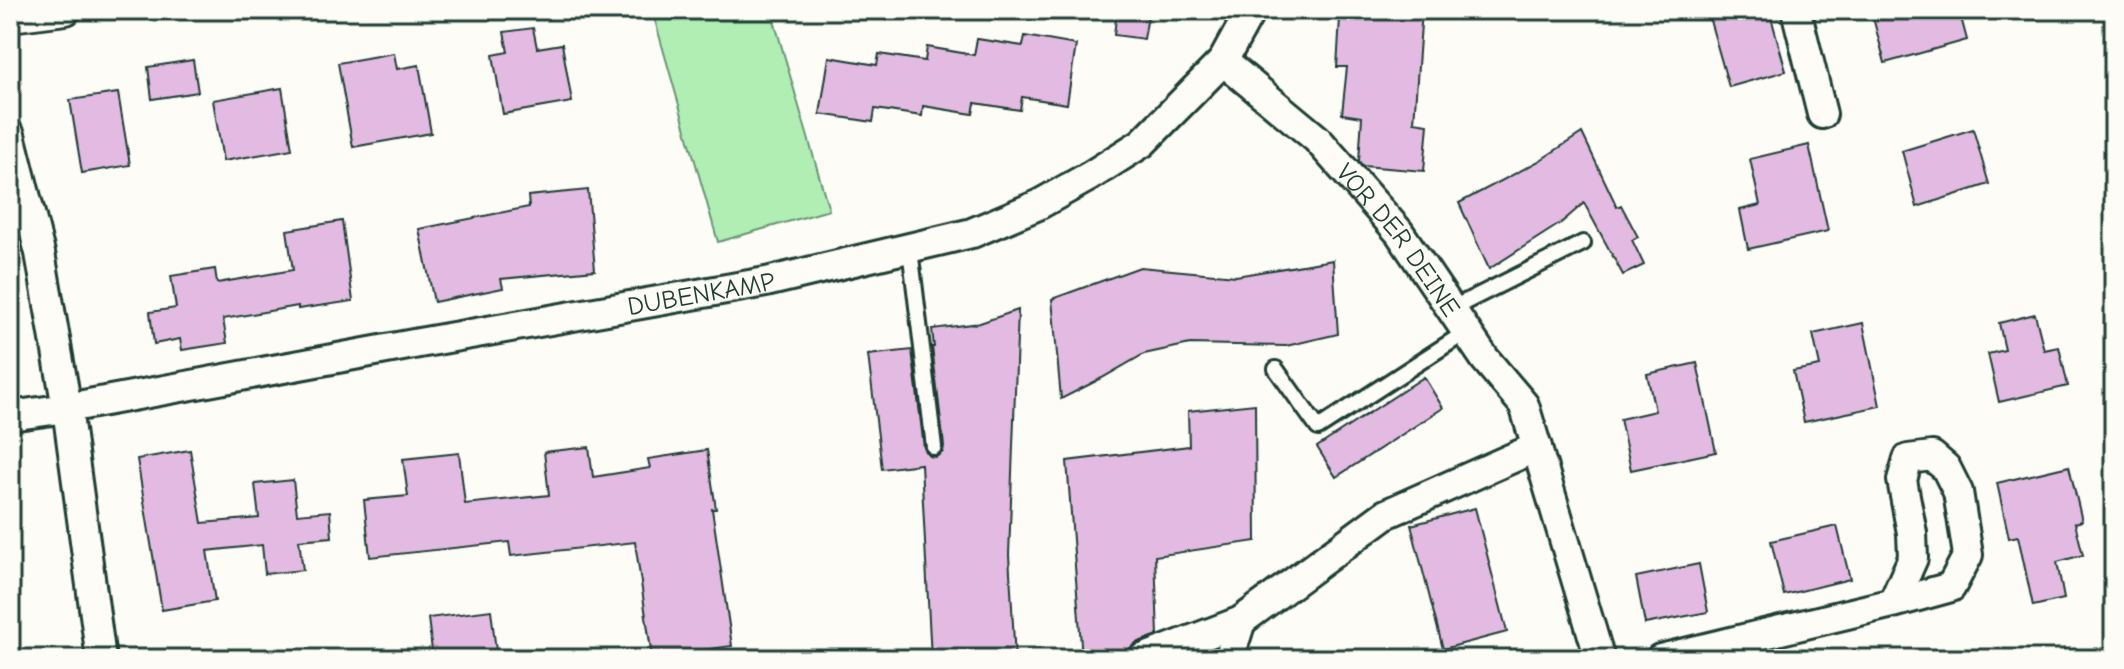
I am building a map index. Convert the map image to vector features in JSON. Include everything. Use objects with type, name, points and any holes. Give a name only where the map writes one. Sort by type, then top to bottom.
[{"type":"street","points":[[10,17],[66,10]]},
{"type":"street","name":"DUBENKAMP","points":[[10,416],[766,282],[972,233],[1038,205],[1142,143],[1223,61],[1251,10]]},
{"type":"street","points":[[1796,10],[1822,114]]},
{"type":"street","name":"VOR DER DEINE","points":[[1223,61],[1317,139],[1399,232],[1485,359],[1524,405],[1600,659]]},
{"type":"street","points":[[10,135],[40,253],[67,408],[101,659]]},
{"type":"street","points":[[1142,659],[1241,621],[1386,514],[1537,447]]},
{"type":"street","points":[[1660,659],[1893,603],[1951,587],[1968,555],[1958,492],[1946,468],[1932,456],[1908,459],[1902,480],[1912,533],[1913,558],[1893,603]]},
{"type":"street","points":[[1229,659],[1241,621]]},
{"type":"lane","points":[[1276,369],[1318,428],[1459,320],[1583,243]]},
{"type":"lane","points":[[910,249],[934,447]]},
{"type":"green space","points":[[652,10],[771,10],[829,210],[718,242]]},
{"type":"building","points":[[1117,10],[1149,10],[1144,39],[1114,35]]},
{"type":"building","points":[[1351,10],[1422,10],[1414,122],[1428,124],[1424,171],[1363,166],[1359,161],[1362,117],[1342,114],[1347,67],[1337,67],[1340,18],[1351,19]]},
{"type":"building","points":[[1733,10],[1769,10],[1786,71],[1729,87],[1709,17]]},
{"type":"building","points":[[1871,10],[1959,10],[1967,40],[1885,63]]},
{"type":"building","points":[[533,28],[537,48],[562,44],[572,102],[503,114],[493,55],[508,52],[504,32]]},
{"type":"building","points":[[1025,36],[1076,45],[1067,104],[1022,97],[1020,110],[975,103],[973,114],[923,106],[922,116],[875,109],[873,122],[820,114],[829,57],[877,65],[879,54],[925,61],[927,47],[974,55],[977,39],[1023,46]]},
{"type":"building","points":[[394,53],[397,69],[419,65],[431,133],[353,147],[338,63]]},
{"type":"building","points":[[193,60],[198,92],[152,99],[148,67]]},
{"type":"building","points":[[282,88],[292,149],[223,161],[213,100]]},
{"type":"building","points":[[118,93],[130,165],[82,173],[70,100]]},
{"type":"building","points":[[1973,129],[1989,184],[1917,207],[1902,151]]},
{"type":"building","points":[[1582,133],[1617,207],[1621,205],[1638,237],[1632,240],[1644,265],[1623,275],[1584,203],[1561,223],[1489,269],[1459,203],[1539,161]]},
{"type":"building","points":[[1809,145],[1828,231],[1748,249],[1740,210],[1760,205],[1750,159]]},
{"type":"building","points":[[588,190],[595,270],[501,279],[503,288],[434,302],[419,229],[529,207],[528,196]]},
{"type":"building","points":[[342,221],[353,301],[298,309],[298,306],[223,319],[227,343],[182,350],[180,339],[154,344],[150,312],[176,308],[171,276],[215,269],[217,283],[293,270],[287,230]]},
{"type":"building","points":[[1333,260],[1338,334],[1286,346],[1190,344],[1144,354],[1061,399],[1052,299],[1140,267],[1236,276]]},
{"type":"building","points":[[1018,310],[1009,555],[1015,659],[931,659],[921,464],[882,469],[868,355],[912,350],[924,448],[929,456],[936,457],[943,452],[944,446],[932,329],[980,323]]},
{"type":"building","points":[[2035,314],[2044,350],[2059,347],[2068,386],[1999,402],[1988,354],[2005,350],[1999,323]]},
{"type":"building","points":[[1863,323],[1880,406],[1804,422],[1793,371],[1820,366],[1813,334]]},
{"type":"building","points":[[1697,363],[1716,452],[1631,470],[1620,419],[1655,411],[1647,374]]},
{"type":"building","points":[[1424,377],[1443,408],[1336,477],[1317,447]]},
{"type":"building","points":[[1255,404],[1256,541],[1155,556],[1158,635],[1136,643],[1128,650],[1082,658],[1067,461],[1189,446],[1188,411]]},
{"type":"building","points":[[589,447],[593,477],[650,468],[648,459],[707,450],[716,509],[712,509],[732,646],[652,657],[635,542],[511,556],[509,542],[370,557],[364,500],[408,496],[403,459],[459,453],[465,504],[549,495],[544,452]]},
{"type":"building","points":[[190,450],[202,523],[259,518],[255,484],[293,480],[297,514],[330,511],[332,537],[299,540],[303,570],[265,574],[262,545],[207,551],[215,601],[162,610],[137,459]]},
{"type":"building","points":[[2069,466],[2082,521],[2075,523],[2083,555],[2057,562],[2064,599],[2033,606],[2018,536],[2009,538],[1997,483]]},
{"type":"building","points":[[1475,508],[1507,632],[1443,649],[1411,525]]},
{"type":"building","points":[[1837,526],[1850,579],[1784,595],[1771,541]]},
{"type":"building","points":[[1699,564],[1708,612],[1645,624],[1636,577]]},
{"type":"building","points":[[491,610],[497,659],[433,659],[428,618]]}]
